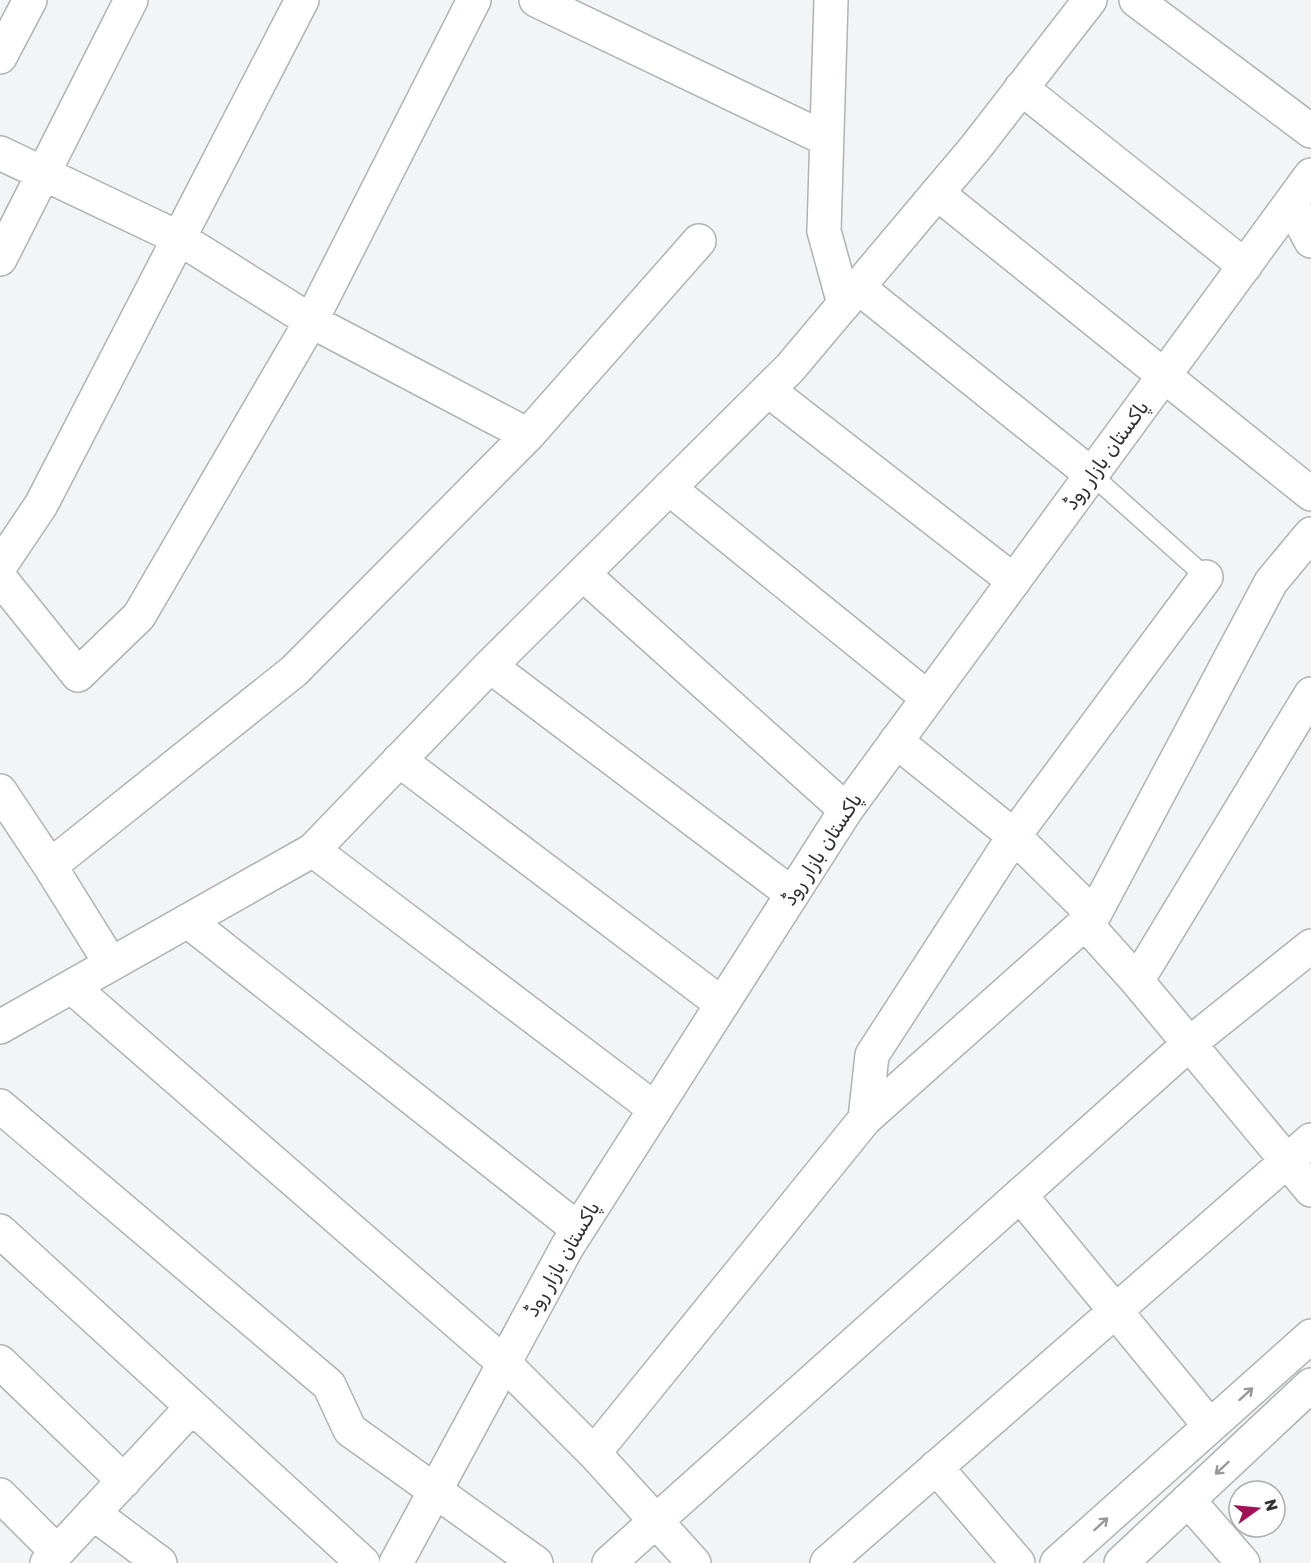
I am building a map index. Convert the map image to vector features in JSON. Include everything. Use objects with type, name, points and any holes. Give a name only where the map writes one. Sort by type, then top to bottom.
[{"type":"street","points":[[0,57],[30,0]]},
{"type":"street","points":[[0,259],[131,0]]},
{"type":"street","points":[[0,566],[41,505],[302,0]]},
{"type":"street","points":[[0,578],[78,675],[139,616],[311,321],[474,0]]},
{"type":"street","points":[[536,0],[826,139]]},
{"type":"street","points":[[831,0],[824,231],[851,296],[1092,475]]},
{"type":"street","points":[[0,1027],[313,850],[490,666],[790,368],[937,193],[1090,0]]},
{"type":"street","points":[[1136,0],[1311,130]]},
{"type":"street","points":[[1021,88],[1245,266]]},
{"type":"street","points":[[0,153],[179,238],[311,321],[528,435]]},
{"type":"street","name":"پاکستان بازار روڈ","points":[[396,1563],[578,1228],[846,810],[1311,175]]},
{"type":"street","points":[[937,193],[1165,374],[1311,494]]},
{"type":"street","points":[[1291,203],[1311,241]]},
{"type":"street","points":[[50,866],[294,671],[528,435],[699,241]]},
{"type":"street","points":[[768,390],[1014,581]]},
{"type":"street","points":[[669,489],[928,698]]},
{"type":"street","points":[[594,1453],[865,1119],[1090,919],[1271,582],[1311,534]]},
{"type":"street","points":[[583,574],[846,810]]},
{"type":"street","points":[[865,1119],[872,1055],[1014,836],[1206,577]]},
{"type":"street","points":[[490,666],[792,894]]},
{"type":"street","points":[[1137,981],[1311,694]]},
{"type":"street","points":[[896,741],[1014,836],[1090,919],[1189,1044],[1299,1151],[1311,1190]]},
{"type":"street","points":[[399,760],[722,1004]]},
{"type":"street","points":[[0,791],[111,964]]},
{"type":"street","points":[[313,850],[655,1109]]},
{"type":"street","points":[[188,921],[578,1228]]},
{"type":"street","points":[[609,1563],[1189,1044],[1311,946]]},
{"type":"street","points":[[72,987],[504,1363],[594,1453],[694,1563]]},
{"type":"street","points":[[0,1106],[329,1385],[350,1430],[536,1563]]},
{"type":"street","points":[[826,1563],[1299,1151]]},
{"type":"street","points":[[1020,1195],[1210,1426]]},
{"type":"street","points":[[0,1231],[363,1563]]},
{"type":"street","points":[[1057,1563],[1311,1336]]},
{"type":"street","points":[[0,1362],[124,1481]]},
{"type":"street","points":[[1121,1563],[1311,1385]]},
{"type":"street","points":[[0,1495],[52,1557],[192,1407]]},
{"type":"street","points":[[936,1467],[1018,1563]]},
{"type":"street","points":[[1188,1500],[1243,1563]]},
{"type":"street","points":[[93,1514],[160,1563]]},
{"type":"lane","points":[[1092,475],[1206,577]]}]
